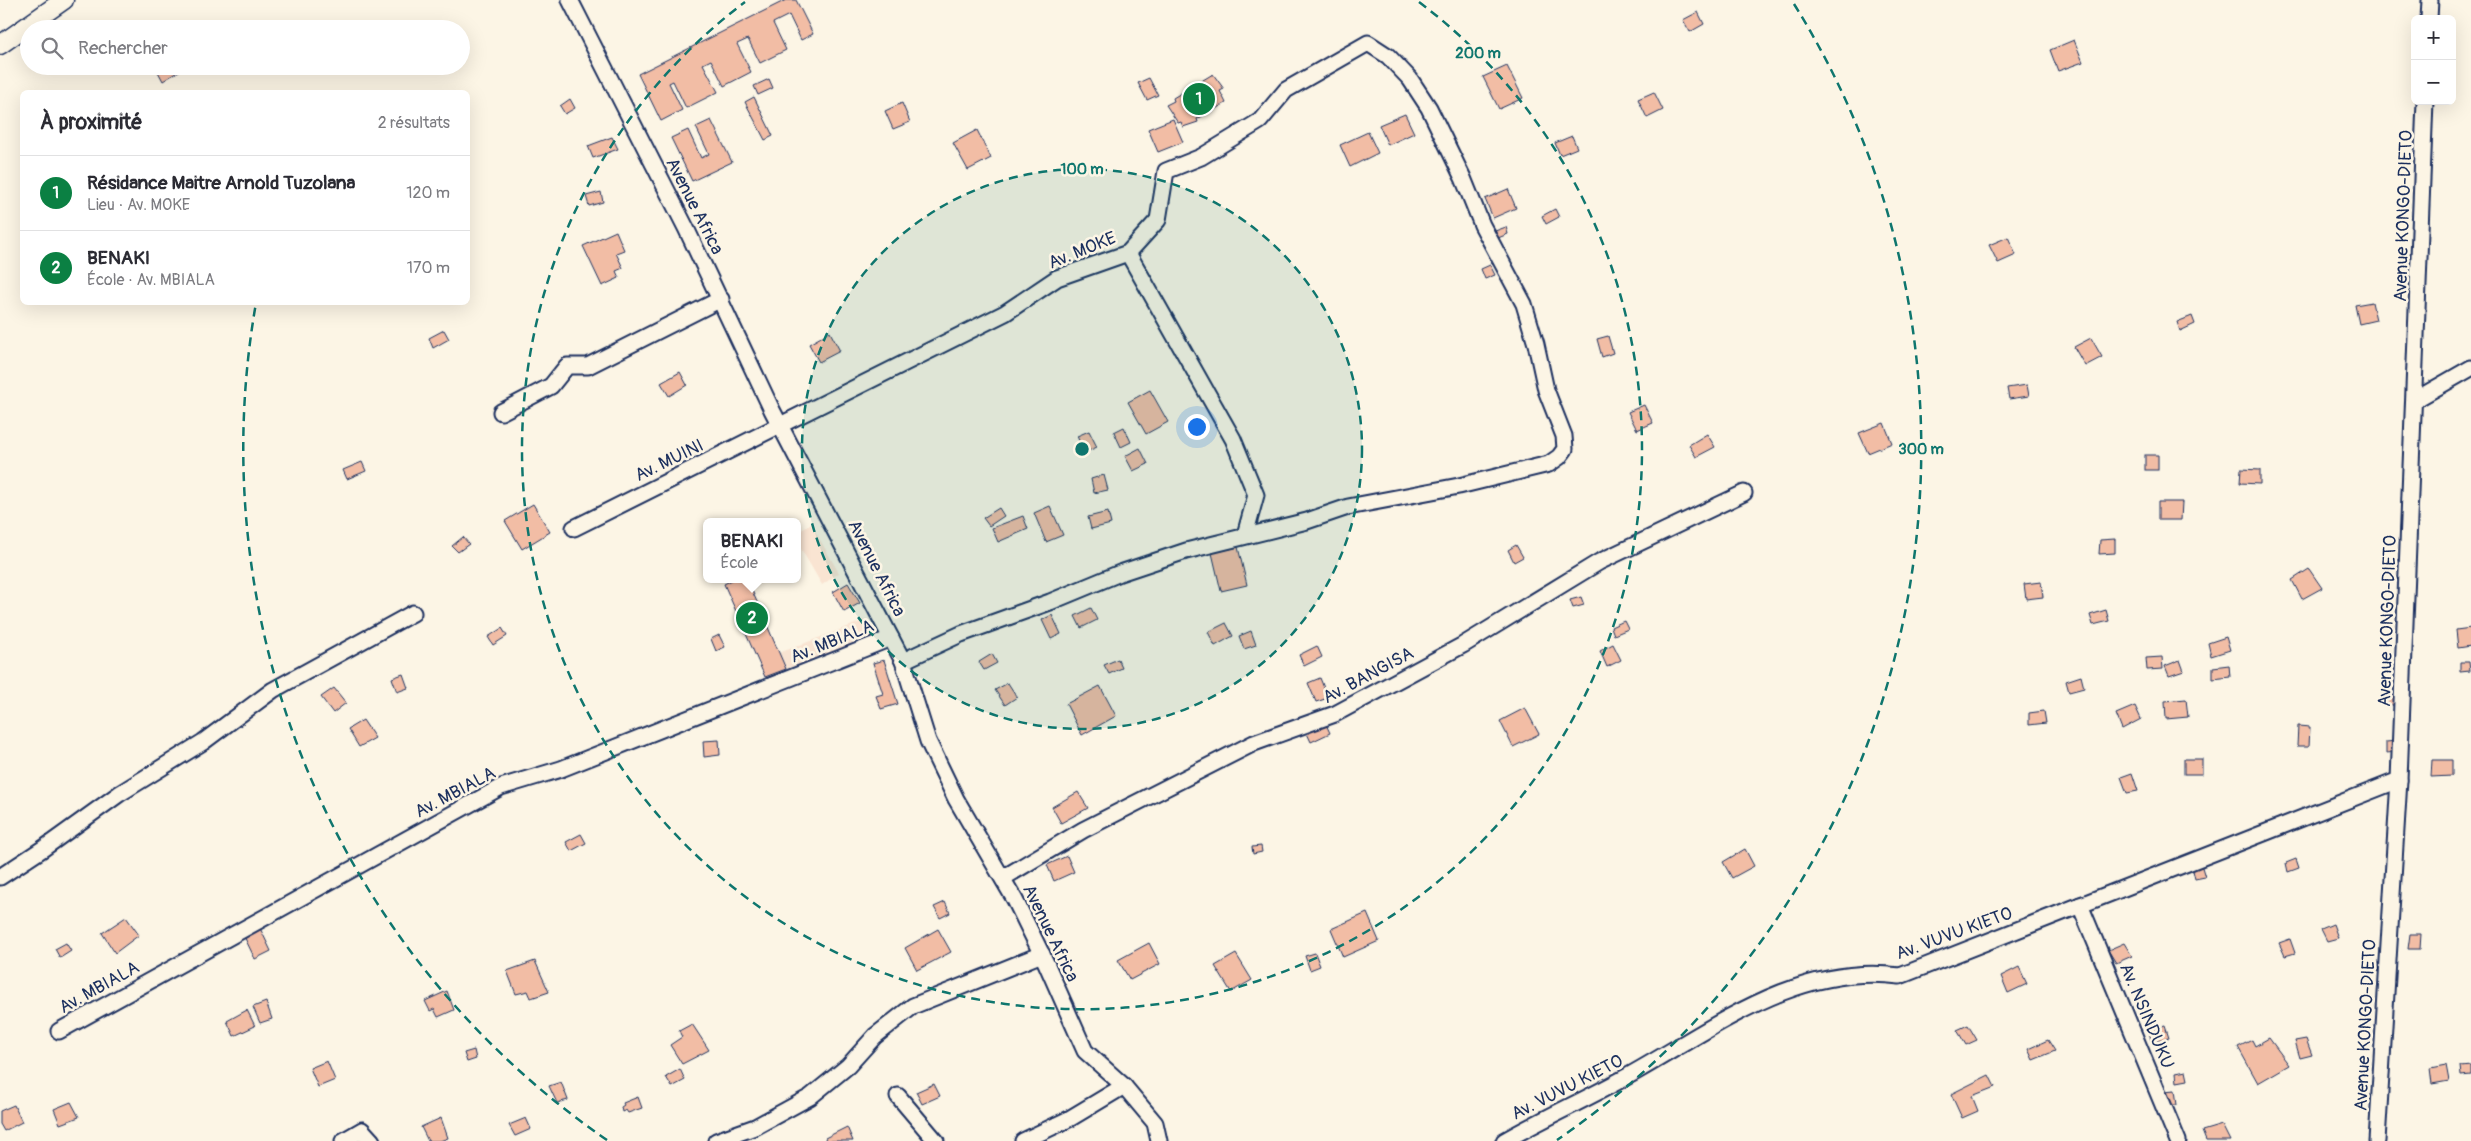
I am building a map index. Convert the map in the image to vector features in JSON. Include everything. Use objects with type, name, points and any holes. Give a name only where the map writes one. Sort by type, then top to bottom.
[{"type":"street","points":[[36,20],[64,0]]},
{"type":"street","name":"Avenue Africa","points":[[570,0],[721,299],[781,426],[903,661],[928,741],[956,799],[1003,878],[1042,954],[1085,1051],[1124,1086],[1154,1123],[1159,1141]]},
{"type":"street","points":[[2429,15],[2430,0]]},
{"type":"street","points":[[0,46],[20,32]]},
{"type":"street","name":"Av. MOKE","points":[[781,426],[1005,313],[1056,278],[1128,253],[1158,220],[1166,171],[1201,157],[1260,121],[1286,90],[1368,42],[1388,56],[1410,79],[1429,108],[1455,161],[1482,225],[1524,304],[1536,344],[1546,390],[1564,436],[1565,449],[1559,457],[1549,464],[1459,486],[1348,507],[1306,521],[1245,535]]},
{"type":"street","name":"Avenue KONGO-DIETO","points":[[2377,1141],[2399,780],[2426,105]]},
{"type":"street","points":[[903,661],[961,634],[1050,602],[1120,573],[1186,551],[1245,535],[1256,495],[1233,439],[1190,366],[1128,253]]},
{"type":"street","points":[[501,412],[551,386],[566,366],[588,366],[721,299]]},
{"type":"street","points":[[2415,400],[2471,368]]},
{"type":"street","name":"Av. MUINI","points":[[574,528],[781,426]]},
{"type":"street","name":"Av. BANGISA","points":[[1003,878],[1083,830],[1254,743],[1335,714],[1463,646],[1599,562],[1744,493]]},
{"type":"street","points":[[0,876],[44,848],[119,794],[203,742],[274,690],[413,613]]},
{"type":"street","name":"Av. MBIALA","points":[[59,1031],[501,786],[561,769],[891,638]]},
{"type":"street","name":"Av. VUVU KIETO","points":[[1504,1141],[1532,1125],[1588,1099],[1649,1065],[1699,1032],[1763,999],[1789,989],[1858,975],[1881,973],[1900,976],[2399,780]]},
{"type":"street","name":"Av. NSINDUKU","points":[[2080,905],[2178,1141]]},
{"type":"street","points":[[716,1141],[755,1127],[810,1097],[848,1066],[875,1036],[913,1006],[1042,954]]},
{"type":"street","points":[[1023,1141],[1069,1119],[1124,1086]]},
{"type":"street","points":[[898,1096],[936,1141]]},
{"type":"street","points":[[344,1141],[362,1130],[372,1141]]},
{"type":"shaded area","points":[[811,524],[839,573],[822,585],[801,549],[801,530]]},
{"type":"shaded area","points":[[868,619],[876,636],[786,669],[779,653]]},
{"type":"building","points":[[786,0],[796,0],[813,34],[801,40],[789,15],[773,23],[786,50],[760,63],[748,39],[737,44],[751,72],[724,86],[711,60],[703,64],[718,92],[686,108],[673,81],[669,83],[682,110],[661,121],[638,74]]},
{"type":"building","points":[[1698,12],[1704,24],[1690,32],[1683,20]]},
{"type":"building","points":[[2074,40],[2083,62],[2058,71],[2050,50]]},
{"type":"building","points":[[1507,66],[1523,98],[1499,109],[1483,77]]},
{"type":"building","points":[[1213,74],[1224,89],[1220,91],[1226,103],[1197,119],[1198,122],[1183,127],[1181,122],[1178,123],[1166,105],[1174,101],[1173,98]]},
{"type":"building","points":[[160,75],[173,75],[163,81]]},
{"type":"building","points":[[1149,78],[1158,95],[1147,100],[1138,83]]},
{"type":"building","points":[[769,79],[773,88],[758,95],[754,86]]},
{"type":"building","points":[[1654,92],[1663,110],[1647,118],[1638,99]]},
{"type":"building","points":[[754,97],[773,136],[765,140],[745,102]]},
{"type":"building","points":[[570,99],[575,108],[565,114],[560,106]]},
{"type":"building","points":[[902,103],[910,122],[893,129],[885,111]]},
{"type":"building","points":[[1405,114],[1414,133],[1388,145],[1379,125]]},
{"type":"building","points":[[1173,119],[1183,142],[1158,152],[1148,129]]},
{"type":"building","points":[[711,120],[732,162],[692,181],[671,138],[688,130],[701,158],[709,154],[696,127]]},
{"type":"building","points":[[977,130],[991,158],[968,170],[953,143]]},
{"type":"building","points":[[1368,132],[1378,153],[1350,167],[1340,145]]},
{"type":"building","points":[[1572,136],[1577,148],[1560,155],[1555,143]]},
{"type":"building","points":[[612,137],[618,149],[593,158],[588,146]]},
{"type":"building","points":[[1508,189],[1516,208],[1493,218],[1485,199]]},
{"type":"building","points":[[601,192],[603,202],[589,206],[586,196]]},
{"type":"building","points":[[1555,209],[1559,217],[1546,224],[1542,216]]},
{"type":"building","points":[[1506,227],[1508,234],[1498,238],[1495,231]]},
{"type":"building","points":[[616,231],[624,250],[616,253],[623,268],[616,271],[619,278],[602,286],[583,246]]},
{"type":"building","points":[[2008,237],[2016,255],[1998,263],[1989,245]]},
{"type":"building","points":[[1490,265],[1495,275],[1485,279],[1481,269]]},
{"type":"building","points":[[2372,302],[2376,320],[2359,324],[2355,305]]},
{"type":"building","points":[[2192,316],[2195,324],[2180,331],[2177,322]]},
{"type":"building","points":[[444,330],[449,339],[433,348],[429,338]]},
{"type":"building","points":[[830,332],[840,351],[819,362],[809,344]]},
{"type":"building","points":[[1608,336],[1613,353],[1602,357],[1597,339]]},
{"type":"building","points":[[2091,338],[2102,357],[2085,366],[2074,347]]},
{"type":"building","points":[[680,372],[687,385],[669,396],[661,383]]},
{"type":"building","points":[[2027,385],[2029,396],[2009,399],[2007,388]]},
{"type":"building","points":[[1150,390],[1168,422],[1146,434],[1128,402]]},
{"type":"building","points":[[1644,405],[1653,423],[1637,430],[1628,412]]},
{"type":"building","points":[[1884,423],[1892,443],[1868,453],[1859,433]]},
{"type":"building","points":[[1124,427],[1131,442],[1121,447],[1114,432]]},
{"type":"building","points":[[1089,431],[1097,447],[1084,453],[1077,436]]},
{"type":"building","points":[[1707,434],[1715,447],[1696,457],[1689,445]]},
{"type":"building","points":[[1140,448],[1148,464],[1133,471],[1125,456]]},
{"type":"building","points":[[2145,455],[2158,455],[2158,470],[2145,470]]},
{"type":"building","points":[[362,462],[366,471],[347,479],[343,470]]},
{"type":"building","points":[[2241,469],[2260,470],[2260,484],[2240,483]]},
{"type":"building","points":[[1104,475],[1108,490],[1094,493],[1091,479]]},
{"type":"building","points":[[2158,502],[2182,502],[2181,520],[2158,520]]},
{"type":"building","points":[[533,504],[550,532],[522,549],[505,521]]},
{"type":"building","points":[[1050,506],[1063,535],[1046,542],[1034,513]]},
{"type":"building","points":[[999,508],[1004,516],[989,526],[983,518]]},
{"type":"building","points":[[1108,512],[1111,524],[1091,529],[1088,517]]},
{"type":"building","points":[[1023,516],[1028,529],[998,542],[992,528]]},
{"type":"building","points":[[463,537],[469,544],[458,552],[452,546]]},
{"type":"building","points":[[2115,539],[2115,553],[2099,554],[2100,540]]},
{"type":"building","points":[[1516,545],[1523,557],[1514,562],[1508,550]]},
{"type":"building","points":[[1238,547],[1247,585],[1221,591],[1212,553]]},
{"type":"building","points":[[2309,569],[2322,588],[2302,599],[2292,580]]},
{"type":"building","points":[[2041,582],[2043,597],[2026,599],[2024,584]]},
{"type":"building","points":[[749,583],[786,669],[765,677],[724,584]]},
{"type":"building","points":[[848,583],[860,603],[844,612],[833,592]]},
{"type":"building","points":[[1581,597],[1584,605],[1573,608],[1570,600]]},
{"type":"building","points":[[1091,608],[1097,620],[1081,628],[1075,616]]},
{"type":"building","points":[[2106,610],[2109,621],[2093,625],[2090,615]]},
{"type":"building","points":[[1052,615],[1061,634],[1051,639],[1042,620]]},
{"type":"building","points":[[1624,621],[1628,629],[1614,635],[1611,627]]},
{"type":"building","points":[[1226,623],[1233,636],[1215,646],[1208,632]]},
{"type":"building","points":[[502,628],[507,636],[493,645],[488,637]]},
{"type":"building","points":[[2471,628],[2471,646],[2458,648],[2456,630]]},
{"type":"building","points":[[1251,631],[1256,645],[1244,649],[1239,636]]},
{"type":"building","points":[[719,635],[725,647],[716,651],[711,639]]},
{"type":"building","points":[[2226,637],[2230,650],[2211,656],[2208,643]]},
{"type":"building","points":[[1613,644],[1621,660],[1607,667],[1600,651]]},
{"type":"building","points":[[1317,646],[1322,657],[1304,666],[1299,655]]},
{"type":"building","points":[[992,654],[997,663],[984,670],[979,662]]},
{"type":"building","points":[[2162,657],[2163,669],[2147,670],[2146,658]]},
{"type":"building","points":[[1118,659],[1122,668],[1109,674],[1104,665]]},
{"type":"building","points":[[884,660],[898,704],[881,709],[876,696],[883,694],[873,663]]},
{"type":"building","points":[[2180,660],[2184,671],[2169,676],[2165,666]]},
{"type":"building","points":[[2460,662],[2469,662],[2470,671],[2460,672]]},
{"type":"building","points":[[2229,665],[2230,677],[2213,679],[2213,667]]},
{"type":"building","points":[[403,674],[408,688],[397,692],[392,678]]},
{"type":"building","points":[[2081,676],[2084,688],[2069,692],[2066,681]]},
{"type":"building","points":[[1320,678],[1328,698],[1316,702],[1308,683]]},
{"type":"building","points":[[1008,683],[1017,697],[1005,705],[995,690]]},
{"type":"building","points":[[1100,686],[1116,716],[1082,735],[1066,704]]},
{"type":"building","points":[[334,688],[346,703],[333,713],[321,697]]},
{"type":"building","points":[[2382,692],[2396,692],[2396,705],[2381,705]]},
{"type":"building","points":[[2186,699],[2188,717],[2166,719],[2165,701]]},
{"type":"building","points":[[2135,706],[2141,719],[2122,729],[2116,714]]},
{"type":"building","points":[[1525,708],[1539,734],[1513,747],[1500,721]]},
{"type":"building","points":[[2044,711],[2046,723],[2029,725],[2029,713]]},
{"type":"building","points":[[363,720],[375,738],[359,747],[348,729]]},
{"type":"building","points":[[1324,720],[1330,733],[1311,742],[1305,729]]},
{"type":"building","points":[[2298,726],[2310,727],[2309,746],[2297,746]]},
{"type":"building","points":[[719,740],[720,755],[704,757],[703,741]]},
{"type":"building","points":[[2397,741],[2397,752],[2386,753],[2386,742]]},
{"type":"building","points":[[2184,759],[2202,759],[2202,774],[2184,774]]},
{"type":"building","points":[[2432,760],[2452,760],[2452,776],[2431,777]]},
{"type":"building","points":[[2132,773],[2138,791],[2127,793],[2121,777]]},
{"type":"building","points":[[1078,792],[1088,808],[1061,823],[1052,807]]},
{"type":"building","points":[[581,834],[586,843],[571,851],[566,842]]},
{"type":"building","points":[[1261,846],[1262,852],[1253,854],[1252,847]]},
{"type":"building","points":[[1745,849],[1754,866],[1732,878],[1723,862]]},
{"type":"building","points":[[1067,856],[1074,872],[1054,881],[1047,865]]},
{"type":"building","points":[[2296,859],[2299,868],[2288,872],[2286,863]]},
{"type":"building","points":[[2201,864],[2205,877],[2195,879],[2192,866]]},
{"type":"building","points":[[945,902],[950,913],[940,918],[934,907]]},
{"type":"building","points":[[1367,913],[1379,941],[1343,957],[1331,929]]},
{"type":"building","points":[[126,917],[139,935],[115,953],[102,933]]},
{"type":"building","points":[[258,924],[271,951],[255,959],[242,932]]},
{"type":"building","points":[[2333,924],[2338,938],[2327,941],[2321,929]]},
{"type":"building","points":[[938,929],[951,952],[917,970],[905,948]]},
{"type":"building","points":[[2410,934],[2421,934],[2420,949],[2408,949]]},
{"type":"building","points":[[2290,939],[2295,953],[2285,956],[2279,943]]},
{"type":"building","points":[[66,943],[71,951],[60,958],[55,949]]},
{"type":"building","points":[[1149,943],[1160,964],[1130,980],[1118,960]]},
{"type":"building","points":[[2124,943],[2132,956],[2116,963],[2108,950]]},
{"type":"building","points":[[1315,953],[1320,966],[1310,970],[1305,956]]},
{"type":"building","points":[[1236,954],[1252,980],[1231,992],[1215,966]]},
{"type":"building","points":[[535,961],[549,992],[531,998],[528,991],[516,994],[507,971]]},
{"type":"building","points":[[2019,967],[2027,984],[2008,993],[2001,976]]},
{"type":"building","points":[[447,991],[454,1010],[438,1017],[434,1009],[430,1011],[425,1001]]},
{"type":"building","points":[[266,1002],[272,1019],[260,1023],[253,1007]]},
{"type":"building","points":[[247,1010],[255,1026],[234,1036],[227,1021]]},
{"type":"building","points":[[692,1024],[709,1050],[682,1064],[670,1045],[682,1037],[679,1031]]},
{"type":"building","points":[[1968,1025],[1977,1040],[1966,1045],[1957,1030]]},
{"type":"building","points":[[2165,1026],[2169,1038],[2151,1041],[2149,1030]]},
{"type":"building","points":[[2269,1038],[2289,1065],[2258,1083],[2238,1047],[2252,1040],[2255,1046]]},
{"type":"building","points":[[2306,1039],[2312,1055],[2300,1058],[2295,1041]]},
{"type":"building","points":[[2048,1040],[2055,1051],[2033,1060],[2028,1049]]},
{"type":"building","points":[[474,1050],[476,1059],[467,1062],[464,1053]]},
{"type":"building","points":[[327,1061],[335,1080],[318,1087],[310,1068]]},
{"type":"building","points":[[2446,1065],[2449,1081],[2432,1084],[2430,1068]]},
{"type":"building","points":[[2471,1065],[2471,1075],[2461,1076],[2460,1066]]},
{"type":"building","points":[[680,1069],[685,1080],[672,1087],[666,1077]]},
{"type":"building","points":[[2186,1071],[2188,1080],[2177,1082],[2176,1073]]},
{"type":"building","points":[[1989,1075],[1995,1087],[1972,1096],[1978,1111],[1962,1118],[1951,1094]]},
{"type":"building","points":[[561,1082],[568,1100],[557,1103],[549,1086]]},
{"type":"building","points":[[934,1084],[940,1096],[922,1104],[916,1092]]},
{"type":"building","points":[[2175,1090],[2177,1105],[2165,1105],[2163,1091]]},
{"type":"building","points":[[638,1097],[642,1108],[628,1113],[626,1110],[622,1112],[621,1107],[624,1105],[623,1103]]},
{"type":"building","points":[[71,1102],[79,1117],[60,1124],[54,1109]]},
{"type":"building","points":[[14,1105],[22,1122],[4,1131],[0,1124],[0,1111]]},
{"type":"building","points":[[441,1118],[448,1138],[440,1141],[428,1141],[421,1127]]},
{"type":"building","points":[[526,1118],[531,1129],[515,1136],[509,1125]]},
{"type":"building","points":[[2222,1125],[2230,1141],[2206,1141],[2202,1131]]},
{"type":"building","points":[[847,1127],[853,1141],[826,1141],[825,1138]]},
{"type":"place","name":"Résidance Maitre Arnold Tuzolana","points":[[1199,99]]},
{"type":"place","name":"BENAKI","points":[[752,618]]}]
